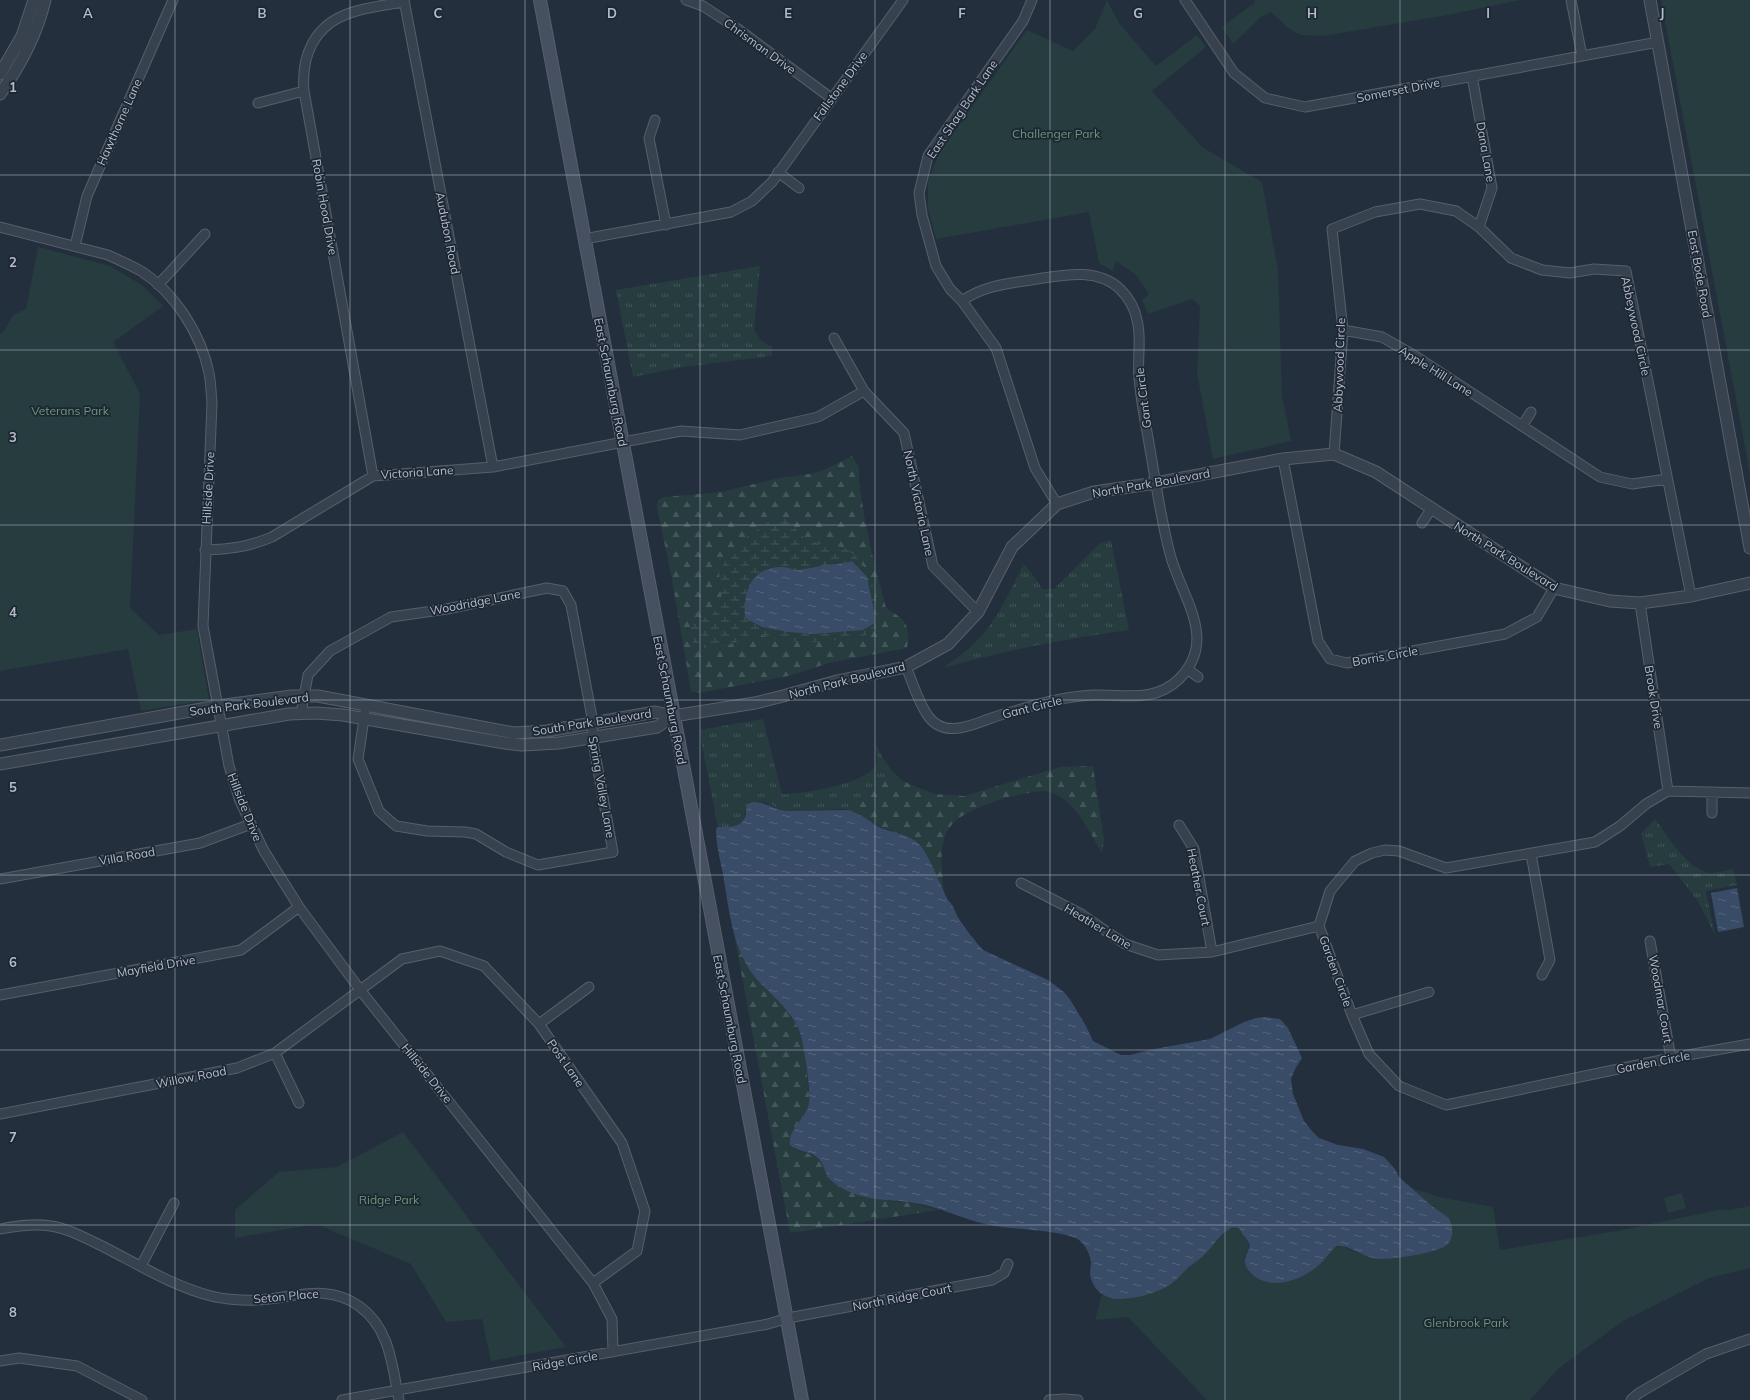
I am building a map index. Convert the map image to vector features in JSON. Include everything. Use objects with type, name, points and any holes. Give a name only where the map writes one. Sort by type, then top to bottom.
[{"type":"main road","name":"East Schaumburg Road","points":[[540,0],[673,716],[788,1318],[802,1400]]},
{"type":"street","points":[[0,74],[22,36],[34,0]]},
{"type":"street","points":[[0,94],[26,51],[34,33],[45,0]]},
{"type":"street","name":"Hawthorne Lane","points":[[75,246],[87,196],[173,0]]},
{"type":"street","name":"Chrisman Drive","points":[[686,0],[703,6],[738,29],[831,98]]},
{"type":"street","name":"Fallstone Drive","points":[[584,239],[731,212],[752,201],[772,182],[903,0]]},
{"type":"street","name":"East Shag Bark Lane","points":[[1032,0],[1024,21],[928,156],[919,193],[922,215],[936,266],[950,288],[962,301],[996,348],[1035,468],[1057,504]]},
{"type":"street","name":"Somerset Drive","points":[[1185,0],[1234,73],[1265,98],[1305,107],[1658,42]]},
{"type":"street","points":[[1571,0],[1582,56]]},
{"type":"street","name":"East Bode Road","points":[[1650,0],[1750,548]]},
{"type":"street","name":"Robin Hood Drive","points":[[373,476],[304,91],[304,68],[306,57],[315,38],[328,25],[348,13],[404,1]]},
{"type":"street","name":"Audubon Road","points":[[404,1],[493,467]]},
{"type":"street","name":"Dana Lane","points":[[1472,76],[1492,188],[1479,227]]},
{"type":"street","points":[[258,103],[304,91]]},
{"type":"street","points":[[655,120],[649,138],[666,225]]},
{"type":"street","points":[[778,172],[800,188]]},
{"type":"street","name":"Abbeywood Circle","points":[[1332,229],[1376,212],[1420,204],[1456,211],[1479,227],[1511,258],[1542,270],[1570,274],[1594,269],[1626,271],[1691,596]]},
{"type":"street","name":"Hillside Drive","points":[[0,227],[108,254],[142,272],[158,285],[177,305],[189,324],[201,347],[209,373],[212,403],[203,626],[229,766],[240,801],[264,851],[299,907],[361,990],[593,1282],[612,1319],[613,1352]]},
{"type":"street","name":"Abbywood Circle","points":[[1332,229],[1343,330],[1334,454]]},
{"type":"street","points":[[158,285],[205,234]]},
{"type":"street","name":"Gant Circle","points":[[906,667],[922,706],[929,718],[939,725],[949,729],[974,726],[989,719],[1042,702],[1093,695],[1132,696],[1158,693],[1169,688],[1180,678],[1190,665],[1196,647],[1197,627],[1193,612],[1183,591],[1170,556],[1156,483],[1139,376],[1138,323],[1135,311],[1120,289],[1109,282],[1088,274],[1063,274],[992,286],[973,293],[962,301]]},
{"type":"street","name":"Apple Hill Lane","points":[[1343,330],[1382,337],[1417,358],[1600,477],[1632,484],[1667,479]]},
{"type":"street","name":"North Victoria Lane","points":[[834,338],[864,391],[904,433],[933,566],[978,612]]},
{"type":"street","points":[[622,441],[682,431],[740,435],[818,417],[864,391]]},
{"type":"street","points":[[1522,426],[1531,412]]},
{"type":"street","name":"Victoria Lane","points":[[205,550],[236,549],[255,544],[272,537],[373,476],[493,467],[622,441]]},
{"type":"street","name":"North Park Boulevard","points":[[673,716],[784,696],[837,681],[906,667],[948,644],[978,612],[1012,547],[1057,504],[1094,492],[1156,483],[1283,459],[1334,454],[1376,472],[1554,588],[1610,601],[1640,603],[1691,596],[1750,583]]},
{"type":"street","name":"Borris Circle","points":[[1283,459],[1318,641],[1330,659],[1347,663],[1505,634],[1536,617],[1554,588]]},
{"type":"street","points":[[1422,523],[1432,508]]},
{"type":"street","name":"Woodridge Lane","points":[[301,713],[308,675],[330,651],[391,617],[447,609],[547,588],[563,590],[571,605],[593,723]]},
{"type":"street","name":"Brook Drive","points":[[1640,603],[1668,790]]},
{"type":"street","points":[[1187,669],[1198,677]]},
{"type":"street","name":"South Park Boulevard","points":[[0,745],[218,706],[303,696],[318,696],[514,733],[540,732],[655,712],[673,716]]},
{"type":"street","name":"Spring Valley Lane","points":[[366,705],[358,759],[379,811],[396,826],[427,831],[465,832],[476,834],[506,852],[538,865],[613,852],[592,738],[593,723]]},
{"type":"street","name":"South Park Boulevard","points":[[0,764],[221,725],[301,713],[330,714],[514,744],[549,744],[657,727],[673,716]]},
{"type":"street","points":[[1668,790],[1750,793]]},
{"type":"street","name":"Garden Circle","points":[[1668,790],[1646,804],[1620,826],[1595,842],[1446,868],[1399,851],[1385,850],[1372,853],[1355,861],[1330,891],[1320,926],[1352,1015],[1369,1054],[1399,1086],[1446,1105],[1671,1058],[1750,1044]]},
{"type":"street","points":[[1712,792],[1712,813]]},
{"type":"street","name":"Villa Road","points":[[0,879],[200,843],[251,824]]},
{"type":"street","name":"Heather Court","points":[[1179,825],[1194,849],[1212,952]]},
{"type":"street","points":[[1531,854],[1550,960],[1542,974]]},
{"type":"street","name":"Heather Lane","points":[[1021,883],[1081,914],[1125,944],[1158,955],[1212,952],[1320,926]]},
{"type":"street","name":"Mayfield Drive","points":[[0,995],[242,950],[299,907]]},
{"type":"street","name":"Woodmar Court","points":[[1650,941],[1671,1058]]},
{"type":"street","name":"Post Lane","points":[[361,990],[402,959],[440,951],[484,966],[539,1024],[622,1143],[645,1211],[637,1251],[593,1282]]},
{"type":"street","points":[[539,1024],[589,987]]},
{"type":"street","name":"Willow Road","points":[[0,1114],[230,1070],[275,1053],[361,990]]},
{"type":"street","points":[[1352,1015],[1429,992]]},
{"type":"street","points":[[275,1053],[299,1103]]},
{"type":"street","points":[[141,1266],[174,1203]]},
{"type":"street","name":"Seton Place","points":[[0,1229],[22,1225],[51,1226],[80,1235],[175,1284],[212,1296],[256,1300],[324,1292],[340,1296],[359,1306],[374,1320],[382,1333],[389,1346],[399,1400]]},
{"type":"street","name":"North Ridge Court","points":[[788,1318],[992,1280],[1004,1273],[1008,1264]]},
{"type":"street","name":"Ridge Circle","points":[[342,1400],[768,1324],[788,1318]]},
{"type":"street","points":[[1632,1400],[1639,1394],[1706,1354],[1750,1339]]},
{"type":"street","points":[[0,1361],[18,1358],[77,1366],[142,1400]]},
{"type":"street","points":[[1049,1400],[1064,1398],[1078,1400]]},
{"type":"green space","name":"Challenger Park","points":[[1107,0],[1119,23],[1156,66],[1197,35],[1206,47],[1152,91],[1202,147],[1262,182],[1278,270],[1282,396],[1291,441],[1213,459],[1197,373],[1200,306],[1192,299],[1148,314],[1142,300],[1149,294],[1135,274],[1116,261],[1113,271],[1099,263],[1089,212],[936,239],[928,208],[928,180],[941,150],[1027,30],[1073,51],[1095,29]]},
{"type":"green space","points":[[1254,0],[1521,0],[1442,16],[1323,36],[1301,35],[1288,28],[1271,12],[1261,17],[1233,44],[1222,27],[1255,2]]},
{"type":"green space","points":[[1661,0],[1750,0],[1750,474],[1743,436]]},
{"type":"green space","name":"Veterans Park","points":[[38,247],[110,266],[142,285],[163,306],[113,342],[140,394],[130,608],[159,635],[197,629],[209,700],[141,711],[128,649],[0,671],[0,334],[4,331],[13,315],[26,309]]},
{"type":"green space","points":[[760,266],[754,329],[760,340],[772,347],[772,356],[682,367],[633,377],[616,290]]},
{"type":"green space","points":[[852,456],[859,467],[859,481],[864,515],[886,608],[902,619],[905,624],[908,634],[907,648],[829,663],[788,676],[699,693],[691,691],[671,574],[657,508],[658,500],[664,497],[721,492],[779,478],[809,474],[824,470]]},
{"type":"green space","points":[[787,518],[802,536],[826,545],[844,548],[861,562],[872,583],[876,595],[878,618],[876,628],[864,636],[848,639],[817,642],[786,641],[758,635],[716,649],[695,647],[690,633],[691,621],[711,616],[722,602],[719,573],[727,557],[747,537],[772,519]]},
{"type":"green space","points":[[1111,540],[1129,630],[1035,646],[943,668],[955,660],[987,629],[1002,606],[1024,564],[1043,589],[1054,589],[1099,544]]},
{"type":"green space","points":[[763,719],[782,794],[819,790],[850,782],[862,776],[872,770],[877,762],[874,741],[886,763],[903,781],[888,780],[852,810],[787,811],[759,802],[746,807],[743,819],[738,825],[718,827],[699,730]]},
{"type":"green space","points":[[1093,766],[1104,839],[1102,853],[1081,818],[1067,802],[1059,796],[1050,792],[1041,791],[1009,797],[984,805],[968,813],[957,820],[949,829],[944,840],[942,854],[944,893],[920,844],[901,834],[885,829],[849,810],[875,783],[888,780],[903,781],[934,794],[964,796],[1060,767]]},
{"type":"green space","points":[[1655,819],[1679,852],[1695,866],[1703,871],[1711,873],[1733,869],[1737,885],[1706,891],[1715,935],[1698,901],[1669,864],[1650,867],[1641,833]]},
{"type":"green space","points":[[733,929],[742,953],[751,970],[760,982],[788,1011],[801,1036],[805,1056],[809,1099],[805,1114],[792,1131],[794,1149],[811,1155],[819,1160],[827,1175],[889,1201],[913,1203],[938,1210],[790,1233]]},
{"type":"green space","name":"Ridge Park","points":[[403,1132],[566,1347],[491,1361],[482,1319],[446,1322],[411,1264],[316,1224],[235,1238],[235,1210],[279,1172],[337,1167]]},
{"type":"green space","name":"Glenbrook Park","points":[[1412,1188],[1439,1197],[1493,1207],[1500,1250],[1617,1231],[1718,1210],[1730,1210],[1750,1206],[1750,1268],[1709,1278],[1623,1321],[1558,1369],[1530,1400],[1207,1400],[1128,1317],[1095,1320],[1102,1295],[1120,1299],[1187,1269],[1207,1252],[1228,1229],[1239,1228],[1250,1246],[1244,1258],[1330,1251],[1341,1245],[1357,1253],[1377,1259],[1431,1252],[1449,1218],[1432,1206]]},
{"type":"green space","points":[[1682,1193],[1686,1208],[1668,1213],[1664,1198]]},
{"type":"water","points":[[852,561],[867,577],[873,606],[875,623],[863,630],[814,634],[788,632],[762,627],[745,618],[746,599],[751,582],[763,571],[783,567],[798,570],[808,569]]},
{"type":"water","points":[[753,802],[762,803],[787,811],[849,810],[881,828],[914,840],[926,853],[948,900],[959,919],[983,950],[1048,980],[1064,992],[1086,1026],[1093,1041],[1121,1055],[1130,1055],[1210,1039],[1244,1022],[1256,1018],[1264,1017],[1280,1019],[1288,1028],[1302,1058],[1291,1079],[1293,1094],[1304,1121],[1319,1138],[1338,1145],[1363,1149],[1384,1157],[1395,1169],[1399,1177],[1432,1206],[1449,1218],[1452,1231],[1450,1241],[1443,1247],[1425,1253],[1383,1259],[1371,1258],[1346,1247],[1337,1246],[1313,1270],[1296,1279],[1278,1283],[1260,1279],[1252,1274],[1246,1267],[1245,1260],[1250,1246],[1239,1228],[1233,1228],[1229,1229],[1222,1235],[1201,1258],[1189,1267],[1175,1281],[1161,1290],[1143,1296],[1114,1299],[1105,1296],[1095,1287],[1090,1276],[1091,1263],[1088,1251],[1080,1241],[1073,1237],[1054,1232],[995,1226],[925,1205],[866,1197],[844,1189],[830,1179],[819,1159],[790,1145],[792,1133],[808,1108],[809,1102],[808,1079],[801,1036],[798,1027],[788,1011],[761,984],[747,966],[736,941],[717,846],[716,829],[718,827],[735,826],[742,822],[746,814],[746,807],[748,804]]},
{"type":"water","points":[[1737,888],[1744,927],[1718,932],[1711,893]]}]
